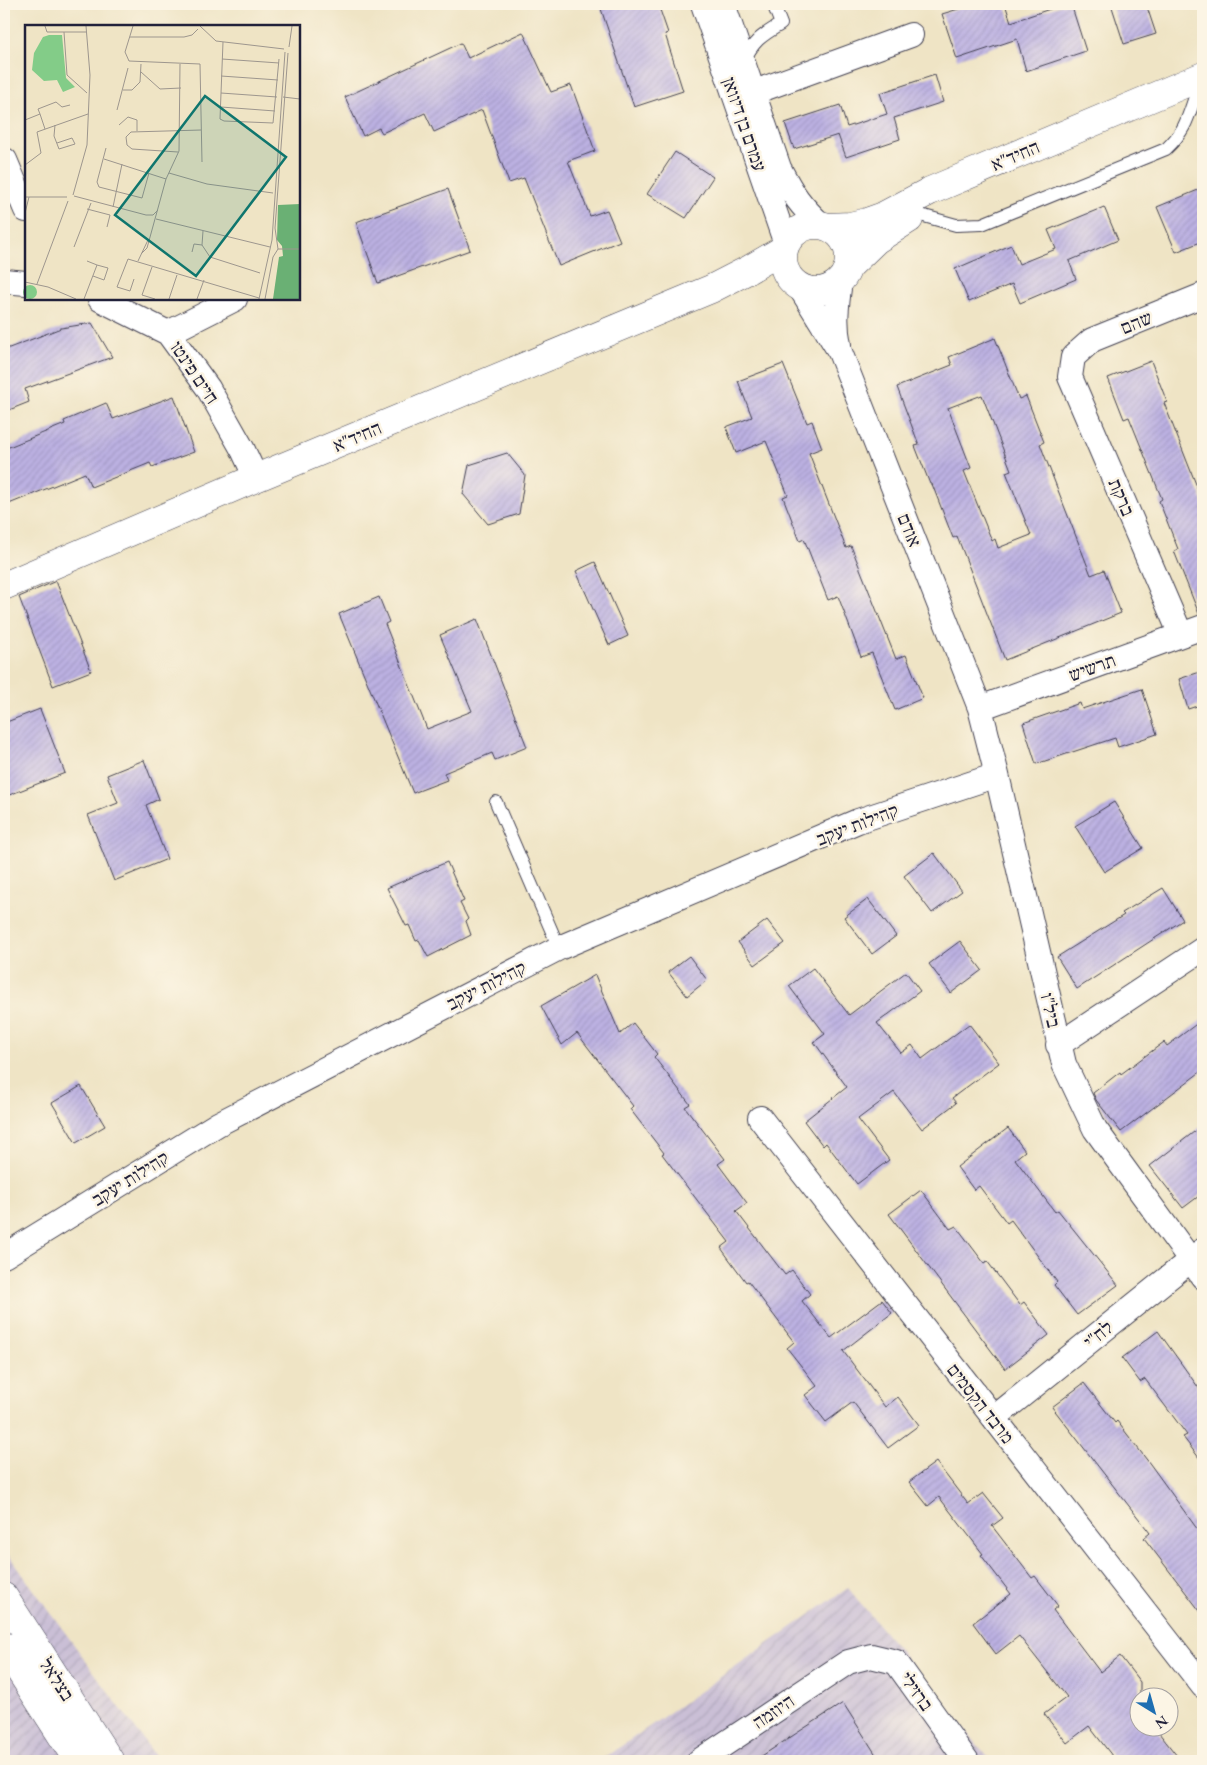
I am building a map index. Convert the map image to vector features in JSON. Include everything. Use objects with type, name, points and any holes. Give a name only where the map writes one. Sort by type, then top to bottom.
[{"type":"street","name":"עמרם בן דיוואן","points":[[703,4],[785,247]]},
{"type":"street","name":"עמרם בן דיוואן","points":[[723,4],[779,168],[792,194],[803,208],[824,226]]},
{"type":"street","name":"עמרם בן דיוואן","points":[[752,93],[911,35]]},
{"type":"street","name":"החיד\"א","points":[[844,274],[876,240],[916,214],[1200,89]]},
{"type":"street","name":"החיד\"א","points":[[824,226],[850,226],[867,222],[930,191],[1200,89]]},
{"type":"street","points":[[4,160],[25,208]]},
{"type":"street","points":[[824,226],[836,231],[843,238],[848,247],[849,257],[844,274],[834,286],[816,291],[795,283],[785,270],[783,260],[785,247],[791,236],[805,227],[824,226]]},
{"type":"street","name":"החיד\"א","points":[[4,586],[256,478],[711,289],[748,270],[785,247]]},
{"type":"street","name":"אודם","points":[[844,274],[836,309],[836,330],[840,352],[980,708]]},
{"type":"street","name":"החיד\"א","points":[[711,289],[750,280],[795,283]]},
{"type":"street","points":[[4,281],[25,282]]},
{"type":"street","name":"אודם","points":[[795,283],[840,352]]},
{"type":"street","name":"שהם","points":[[1073,357],[1092,340],[1203,295]]},
{"type":"street","name":"חיים פינטו","points":[[102,300],[168,333],[208,388],[243,450],[256,478]]},
{"type":"street","points":[[168,333],[233,300]]},
{"type":"street","name":"ברקת","points":[[1073,357],[1070,377],[1181,635]]},
{"type":"street","name":"תרשיש","points":[[980,708],[1203,627]]},
{"type":"street","name":"ביל\"ו","points":[[980,708],[1064,1064],[1095,1129],[1199,1262]]},
{"type":"street","name":"קהילות יעקב","points":[[4,1256],[218,1124],[559,948],[858,821],[997,775]]},
{"type":"street","points":[[1058,1045],[1203,949]]},
{"type":"street","name":"מרבד הקסמים","points":[[760,1118],[1203,1686]]},
{"type":"street","name":"לח\"י","points":[[994,1418],[1199,1262]]},
{"type":"street","name":"בצלאל","points":[[4,1597],[110,1761]]},
{"type":"street","name":"בצלאל","points":[[4,1646],[78,1761]]},
{"type":"street","name":"ברזילי","points":[[848,1662],[871,1656],[896,1662],[967,1761]]},
{"type":"street","name":"היוזמה","points":[[699,1761],[848,1662]]},
{"type":"lane","points":[[742,63],[751,47],[763,34],[781,24],[774,4]]},
{"type":"lane","points":[[916,214],[956,225],[982,224],[1166,150],[1178,138],[1186,125],[1200,89]]},
{"type":"lane","points":[[496,802],[559,948]]},
{"type":"shaded area","points":[[4,1549],[159,1761],[4,1761]]},
{"type":"shaded area","points":[[848,1588],[991,1761],[600,1761]]},
{"type":"building","points":[[618,4],[658,4],[668,33],[665,34],[683,91],[634,107],[601,9]]},
{"type":"building","points":[[975,4],[1005,4],[1011,22],[1065,4],[1071,4],[1086,51],[1026,71],[1017,39],[957,59],[942,14]]},
{"type":"building","points":[[1111,4],[1146,4],[1156,34],[1124,44]]},
{"type":"building","points":[[523,32],[551,92],[571,85],[595,151],[568,161],[590,216],[607,210],[620,241],[559,266],[524,178],[509,183],[482,110],[434,132],[425,113],[382,133],[379,128],[363,136],[345,97],[461,43],[468,58]]},
{"type":"building","points":[[935,75],[943,102],[894,118],[900,139],[846,157],[838,135],[794,149],[785,123],[840,105],[847,127],[887,114],[880,93]]},
{"type":"building","points":[[675,152],[713,177],[686,218],[647,194]]},
{"type":"building","points":[[1203,188],[1203,241],[1176,252],[1157,207]]},
{"type":"building","points":[[448,189],[470,250],[378,283],[356,222]]},
{"type":"building","points":[[1104,207],[1118,240],[1069,261],[1076,279],[1020,303],[1012,284],[969,302],[955,269],[1011,245],[1019,264],[1056,249],[1048,230]]},
{"type":"building","points":[[92,323],[112,357],[25,389],[29,402],[4,412],[4,350],[61,328]]},
{"type":"building","points":[[995,338],[1019,399],[1026,396],[1044,442],[1040,444],[1091,575],[1104,570],[1121,613],[1005,660],[957,536],[953,538],[932,484],[930,484],[915,446],[919,445],[897,387],[952,365],[949,357]],"holes":[[[982,395],[1011,470],[1006,472],[1031,535],[998,548],[995,539],[992,541],[964,471],[971,468],[948,408]]]},
{"type":"building","points":[[1151,361],[1167,402],[1164,403],[1203,502],[1203,614],[1199,614],[1174,551],[1178,549],[1159,501],[1162,499],[1129,417],[1124,419],[1108,378]]},
{"type":"building","points":[[783,364],[807,423],[812,421],[822,448],[809,453],[846,548],[851,546],[896,659],[906,655],[923,698],[895,710],[872,653],[861,657],[838,596],[828,600],[804,539],[800,541],[783,497],[788,495],[766,441],[736,453],[726,427],[752,417],[738,381]]},
{"type":"building","points":[[174,396],[194,452],[152,467],[150,463],[91,487],[85,473],[4,506],[4,449],[65,424],[64,421],[106,403],[113,419]]},
{"type":"building","points":[[507,453],[525,475],[519,514],[488,524],[463,494],[469,465]]},
{"type":"building","points":[[595,562],[628,636],[609,645],[576,571]]},
{"type":"building","points":[[56,581],[91,671],[53,686],[19,597]]},
{"type":"building","points":[[379,597],[389,622],[385,624],[427,729],[472,711],[440,635],[477,619],[527,747],[495,760],[492,753],[444,773],[447,780],[413,793],[339,614]]},
{"type":"building","points":[[1203,671],[1203,704],[1188,709],[1179,679]]},
{"type":"building","points":[[1142,689],[1157,734],[1118,747],[1115,738],[1036,764],[1023,723],[1080,703],[1082,709]]},
{"type":"building","points":[[40,709],[65,773],[4,797],[4,723]]},
{"type":"building","points":[[144,760],[159,799],[146,805],[167,859],[114,881],[88,815],[118,803],[107,775]]},
{"type":"building","points":[[1114,802],[1143,848],[1104,872],[1075,826]]},
{"type":"building","points":[[934,853],[962,891],[932,913],[904,876]]},
{"type":"building","points":[[447,862],[464,901],[460,903],[468,919],[466,921],[471,935],[428,957],[419,940],[416,941],[409,925],[406,926],[387,888]]},
{"type":"building","points":[[1163,888],[1183,920],[1077,989],[1057,957]]},
{"type":"building","points":[[868,899],[896,936],[872,954],[844,917]]},
{"type":"building","points":[[767,920],[785,943],[755,965],[738,942]]},
{"type":"building","points":[[960,941],[982,970],[951,993],[929,964]]},
{"type":"building","points":[[689,956],[707,980],[687,996],[668,972]]},
{"type":"building","points":[[813,968],[849,1015],[906,972],[920,991],[877,1023],[901,1053],[912,1045],[922,1059],[969,1024],[999,1063],[952,1098],[956,1103],[922,1129],[894,1092],[858,1119],[889,1160],[857,1184],[826,1143],[823,1146],[804,1121],[847,1087],[814,1042],[825,1034],[789,986]]},
{"type":"building","points":[[595,975],[620,1034],[633,1023],[657,1054],[654,1057],[690,1104],[685,1107],[725,1159],[718,1164],[747,1203],[736,1211],[785,1275],[792,1270],[810,1294],[802,1301],[831,1338],[882,1300],[892,1313],[843,1351],[885,1407],[898,1397],[919,1425],[888,1448],[853,1402],[826,1422],[805,1395],[817,1386],[787,1348],[794,1342],[721,1248],[729,1242],[662,1154],[664,1153],[630,1109],[633,1106],[577,1033],[562,1045],[541,1006]]},
{"type":"building","points":[[1203,1019],[1203,1070],[1121,1132],[1096,1100],[1093,1093],[1164,1042],[1167,1046]]},
{"type":"building","points":[[81,1086],[105,1126],[76,1143],[52,1103]]},
{"type":"building","points":[[1203,1125],[1203,1193],[1183,1208],[1150,1166]]},
{"type":"building","points":[[1008,1128],[1025,1151],[1015,1159],[1055,1212],[1058,1210],[1118,1285],[1077,1315],[1054,1285],[1057,1282],[1011,1220],[1007,1223],[979,1186],[974,1190],[957,1167]]},
{"type":"building","points":[[921,1190],[950,1229],[956,1226],[984,1263],[987,1261],[1020,1305],[1024,1302],[1049,1335],[1005,1369],[889,1214]]},
{"type":"building","points":[[1158,1331],[1203,1394],[1203,1463],[1183,1437],[1187,1435],[1145,1379],[1140,1382],[1122,1358]]},
{"type":"building","points":[[1084,1383],[1115,1423],[1117,1421],[1203,1537],[1203,1615],[1144,1538],[1150,1533],[1052,1407]]},
{"type":"building","points":[[936,1462],[968,1504],[983,1493],[1003,1518],[992,1526],[1032,1578],[1035,1576],[1058,1606],[1053,1610],[1100,1672],[1120,1656],[1140,1682],[1140,1688],[1130,1688],[1130,1738],[1163,1738],[1181,1761],[1116,1761],[1089,1726],[1067,1743],[1044,1714],[1067,1697],[1019,1636],[996,1654],[973,1623],[1011,1594],[939,1497],[928,1506],[909,1482]]},
{"type":"building","points":[[843,1703],[880,1761],[754,1761]]}]
